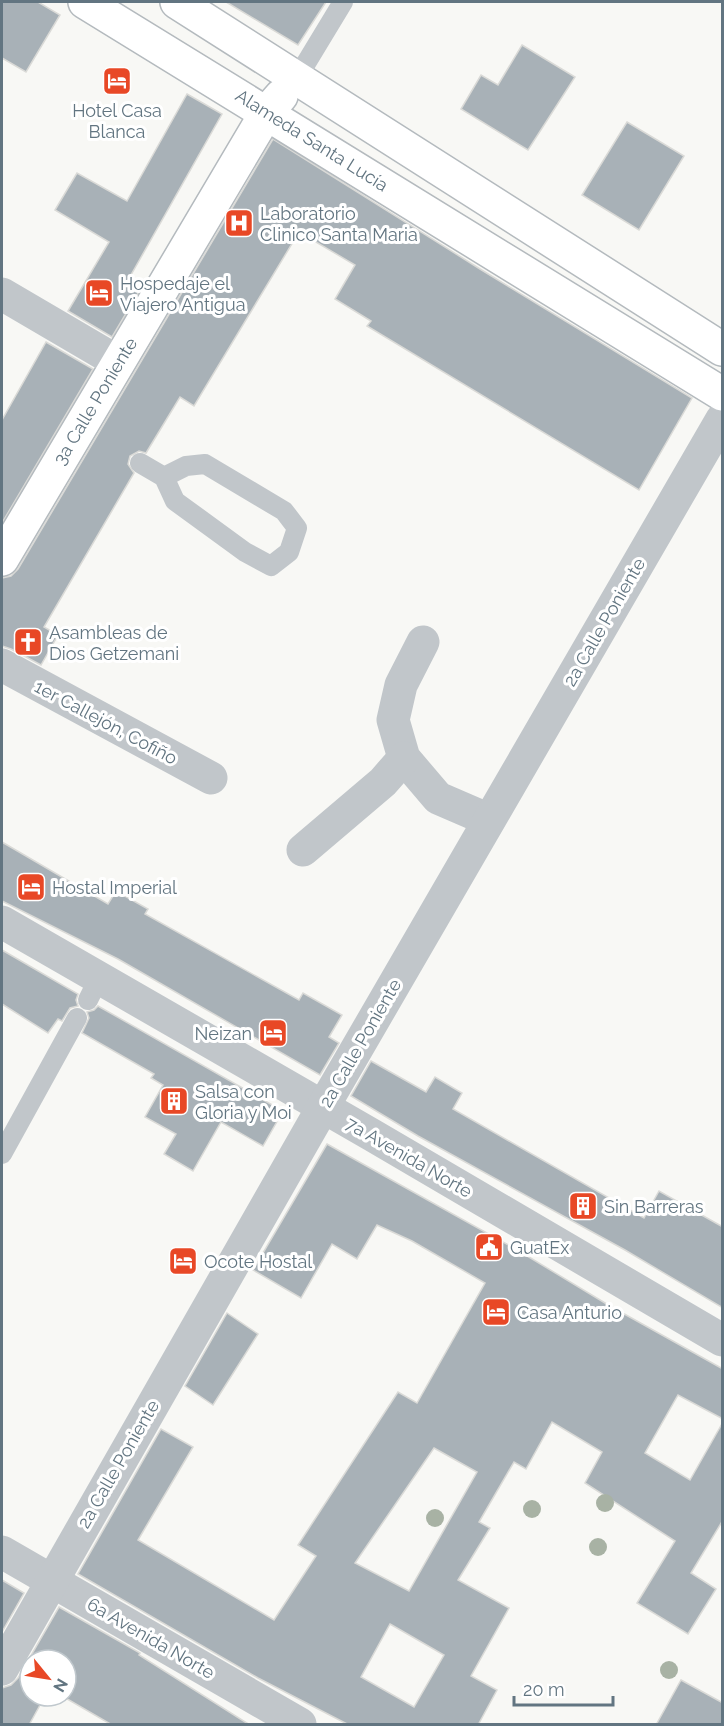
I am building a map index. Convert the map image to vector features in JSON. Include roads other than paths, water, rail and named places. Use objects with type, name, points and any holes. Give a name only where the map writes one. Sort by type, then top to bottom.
[{"type":"main road","name":"Alameda Santa Lucía","points":[[85,2],[723,394]]},
{"type":"main road","points":[[177,2],[723,349]]},
{"type":"main road","name":"3a Calle Poniente","points":[[2,559],[84,429],[117,362],[267,112],[297,78]]},
{"type":"street","points":[[2,294],[117,362]]},
{"type":"street","name":"2a Calle Poniente","points":[[2,1669],[323,1107],[723,419]]},
{"type":"street","points":[[423,642],[401,685],[393,720],[404,758],[438,798],[489,820]]},
{"type":"street","name":"1er Callejón, Cofiño","points":[[2,665],[211,778]]},
{"type":"street","points":[[303,850],[383,782],[404,758]]},
{"type":"street","name":"7a Avenida Norte","points":[[2,922],[93,989],[323,1107],[723,1340]]},
{"type":"street","name":"6a Avenida Norte","points":[[2,1552],[300,1725]]},
{"type":"lane","name":"3a Calle Poniente","points":[[297,78],[343,2]]},
{"type":"lane","points":[[140,463],[164,477],[175,501],[245,552],[271,566],[289,552],[297,528],[284,511],[205,464],[186,466],[164,477]]},
{"type":"lane","points":[[2,1154],[77,1018]]},
{"type":"place","name":"Hotel Casa Blanca","points":[[117,81]]},
{"type":"place","name":"Laboratorio Clinico Santa Maria","points":[[239,223]]},
{"type":"place","name":"Hospedaje el Viajero Antigua","points":[[99,293]]},
{"type":"place","name":"Asambleas de Dios Getzemani","points":[[28,642]]},
{"type":"place","name":"Hostal Imperial","points":[[31,887]]},
{"type":"place","name":"Neizan","points":[[273,1033]]},
{"type":"place","name":"Salsa con Gloria y Moi","points":[[174,1101]]},
{"type":"place","name":"Sin Barreras","points":[[583,1206]]},
{"type":"place","name":"GuatEx","points":[[489,1247]]},
{"type":"place","name":"Ocote Hostal","points":[[183,1261]]},
{"type":"place","name":"Casa Anturio","points":[[496,1312]]}]
